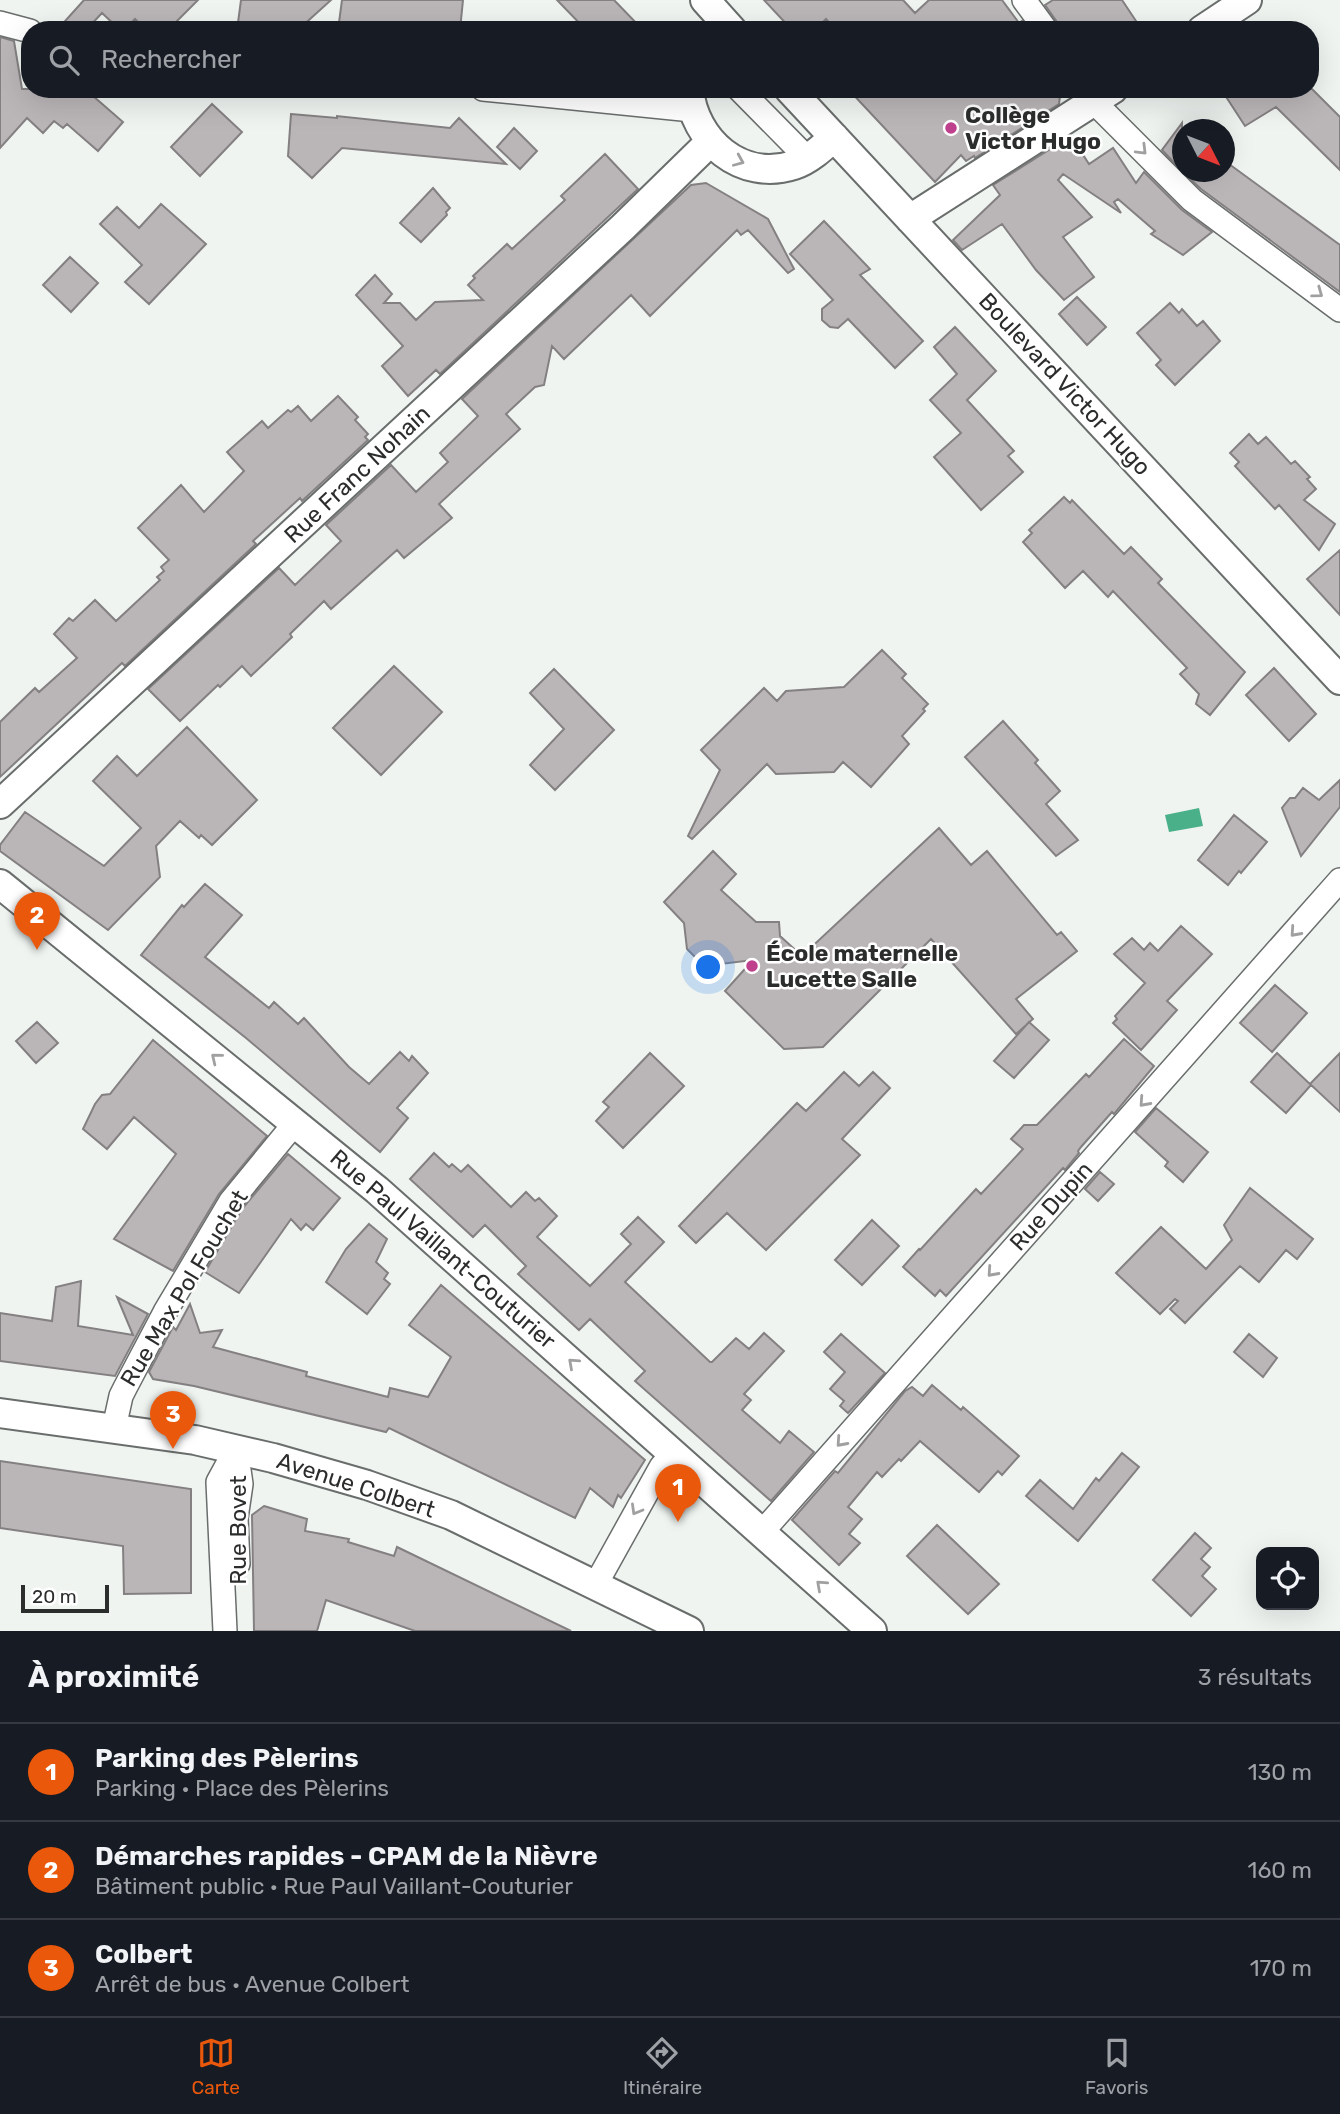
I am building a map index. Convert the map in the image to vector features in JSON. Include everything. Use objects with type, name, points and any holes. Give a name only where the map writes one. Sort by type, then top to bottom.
[{"type":"street","points":[[1024,0],[1039,21]]},
{"type":"street","points":[[1216,21],[1247,0]]},
{"type":"street","points":[[0,23],[21,29]]},
{"type":"street","points":[[670,98],[691,99],[698,125],[710,141],[725,154],[754,167],[781,168],[807,158],[834,137]]},
{"type":"street","points":[[748,98],[807,158]]},
{"type":"street","name":"Boulevard Victor Hugo","points":[[797,98],[1340,680]]},
{"type":"street","points":[[910,219],[1092,98]]},
{"type":"street","points":[[1102,98],[1192,200],[1340,310]]},
{"type":"street","name":"Rue Franc Nohain","points":[[0,804],[623,227],[710,141]]},
{"type":"street","name":"Rue Dupin","points":[[762,1532],[1340,880]]},
{"type":"street","name":"Rue Paul Vaillant-Couturier","points":[[0,884],[410,1219],[872,1631]]},
{"type":"street","name":"Rue Max Pol Fouchet","points":[[114,1428],[125,1388],[165,1312],[230,1201],[286,1133],[297,1124]]},
{"type":"street","name":"Avenue Colbert","points":[[0,1413],[114,1428],[236,1449],[367,1485],[451,1515],[690,1631]]},
{"type":"street","name":"Rue Bovet","points":[[225,1631],[218,1482],[236,1449]]},
{"type":"street","name":"Rue Bovet","points":[[236,1449],[241,1483],[236,1518],[240,1631]]},
{"type":"street","points":[[596,1584],[661,1467],[673,1453]]},
{"type":"shaded area","points":[[1199,808],[1203,826],[1169,832],[1165,815]]},
{"type":"building","points":[[84,0],[198,0],[177,21],[110,21],[102,13],[94,21],[65,21]]},
{"type":"building","points":[[241,0],[331,0],[308,21],[238,21]]},
{"type":"building","points":[[342,0],[463,0],[461,21],[339,21]]},
{"type":"building","points":[[557,0],[614,0],[634,21],[577,21]]},
{"type":"building","points":[[764,0],[903,0],[915,13],[929,0],[1002,0],[1018,21],[826,19],[784,21]]},
{"type":"building","points":[[1053,0],[1122,0],[1136,21],[1056,21],[1045,5]]},
{"type":"building","points":[[0,37],[14,41],[21,98],[95,98],[123,122],[98,151],[67,124],[63,128],[54,121],[43,133],[27,118],[0,148]]},
{"type":"building","points":[[1319,96],[1340,117],[1340,170],[1276,107],[1245,126],[1227,98]]},
{"type":"building","name":"Collège Victor Hugo","points":[[856,98],[1060,98],[1059,104],[975,158],[974,156],[966,161],[961,155],[935,182]]},
{"type":"building","points":[[212,104],[242,132],[200,176],[171,147]]},
{"type":"building","points":[[291,114],[450,128],[459,118],[506,164],[342,148],[312,178],[288,156]]},
{"type":"building","points":[[514,128],[537,151],[520,169],[497,147]]},
{"type":"building","points":[[1071,136],[1089,164],[1113,148],[1136,183],[1144,172],[1182,210],[1212,232],[1183,255],[1151,234],[1155,231],[1118,199],[1114,202],[1121,213],[1063,174],[1058,180],[1092,217],[1063,237],[1094,277],[1064,300],[1036,270],[1002,224],[962,250],[953,240],[1000,195],[993,185]]},
{"type":"building","points":[[1172,136],[1172,160],[1162,150]]},
{"type":"building","points":[[605,154],[638,189],[440,374],[436,370],[408,396],[382,366],[403,346],[356,295],[375,275],[392,294],[384,303],[400,303],[416,320],[435,302],[483,300],[468,285],[475,278],[473,276],[507,244],[512,249],[565,200],[561,196]]},
{"type":"building","points":[[1235,168],[1340,245],[1340,292],[1194,182],[1235,182]]},
{"type":"building","points":[[706,183],[768,219],[794,269],[788,273],[748,230],[741,235],[737,230],[650,316],[631,295],[564,359],[552,346],[544,385],[535,387],[506,414],[520,429],[439,504],[452,518],[404,558],[397,550],[331,609],[324,601],[290,634],[292,637],[251,676],[242,666],[180,721],[148,689],[279,568],[295,585],[341,541],[326,525],[391,465],[416,492],[448,462],[440,453],[478,416],[462,399],[691,185]]},
{"type":"building","points":[[433,188],[450,208],[446,212],[447,215],[421,242],[400,223]]},
{"type":"building","points":[[161,204],[206,244],[149,304],[125,282],[142,265],[100,224],[117,207],[139,228]]},
{"type":"building","points":[[824,221],[870,269],[860,275],[923,341],[895,368],[848,319],[838,328],[830,327],[822,320],[822,309],[833,300],[790,254]]},
{"type":"building","points":[[70,257],[98,283],[71,312],[43,285]]},
{"type":"building","points":[[1077,297],[1106,327],[1087,345],[1059,314]]},
{"type":"building","points":[[1170,303],[1179,313],[1182,309],[1197,326],[1203,321],[1220,341],[1175,385],[1156,365],[1161,360],[1137,333]]},
{"type":"building","points":[[955,327],[996,371],[967,400],[1014,451],[1008,456],[1023,472],[981,510],[934,457],[961,433],[930,400],[957,374],[934,347]]},
{"type":"building","points":[[338,396],[358,417],[355,420],[368,434],[365,437],[368,440],[302,501],[300,498],[253,541],[256,544],[125,666],[122,663],[0,777],[0,722],[35,688],[39,692],[77,658],[54,634],[69,618],[73,621],[95,600],[116,621],[160,580],[157,577],[164,571],[161,567],[169,560],[138,528],[181,485],[204,512],[244,471],[227,452],[262,421],[268,428],[288,410],[291,412],[298,406],[311,421]]},
{"type":"building","points":[[1249,434],[1258,444],[1266,437],[1291,464],[1295,461],[1310,477],[1307,479],[1316,489],[1304,500],[1335,524],[1319,550],[1279,505],[1275,509],[1235,466],[1239,462],[1230,453]]},
{"type":"building","points":[[1064,497],[1070,503],[1072,500],[1124,554],[1131,547],[1162,579],[1158,583],[1245,672],[1210,715],[1196,704],[1199,694],[1180,674],[1187,668],[1113,591],[1108,597],[1083,571],[1065,588],[1023,542],[1032,533],[1029,530]]},
{"type":"building","points":[[1340,550],[1340,615],[1307,579]]},
{"type":"building","points":[[882,650],[906,674],[902,678],[928,704],[902,736],[909,744],[871,787],[843,762],[834,772],[776,774],[767,764],[692,839],[688,836],[720,770],[701,750],[764,688],[777,701],[786,691],[844,687]]},
{"type":"building","points":[[394,666],[442,712],[381,775],[333,728]]},
{"type":"building","points":[[1274,668],[1316,714],[1289,741],[1246,695]]},
{"type":"building","points":[[554,669],[614,730],[555,790],[530,765],[564,729],[530,693]]},
{"type":"building","points":[[1003,721],[1038,760],[1035,763],[1060,791],[1046,804],[1078,840],[1056,856],[965,757]]},
{"type":"building","points":[[187,727],[257,800],[212,845],[201,835],[199,838],[180,821],[156,846],[160,877],[108,930],[0,851],[0,845],[25,812],[104,866],[141,828],[93,781],[117,756],[137,776]]},
{"type":"building","points":[[1340,780],[1340,807],[1301,856],[1282,808],[1303,788],[1319,800]]},
{"type":"building","points":[[1234,815],[1267,842],[1228,885],[1198,860]]},
{"type":"building","points":[[939,828],[971,865],[987,851],[1057,935],[1061,932],[1077,951],[1016,999],[1033,1019],[1016,1034],[931,939],[823,1047],[784,1049],[725,991],[753,960],[704,966],[687,949],[684,923],[664,902],[713,851],[736,874],[721,890],[756,922],[779,922],[780,936],[802,956]]},
{"type":"building","points":[[205,884],[242,915],[205,957],[269,1008],[274,1002],[298,1024],[304,1018],[349,1067],[369,1084],[400,1052],[409,1061],[412,1056],[428,1073],[397,1108],[408,1118],[380,1152],[246,1038],[141,955],[182,905],[184,907]]},
{"type":"building","points":[[1181,926],[1212,954],[1167,1001],[1177,1010],[1141,1050],[1113,1023],[1117,1019],[1115,1016],[1145,983],[1114,954],[1132,938],[1144,950],[1150,943],[1158,951]]},
{"type":"building","points":[[1275,985],[1307,1013],[1272,1052],[1240,1023]]},
{"type":"building","points":[[37,1022],[58,1043],[36,1063],[16,1041]]},
{"type":"building","points":[[1029,1022],[1049,1040],[1014,1078],[994,1061]]},
{"type":"building","points":[[1124,1039],[1154,1066],[1114,1114],[1112,1112],[1081,1147],[1065,1170],[1063,1168],[946,1296],[940,1290],[935,1296],[903,1267],[976,1189],[981,1194],[1023,1149],[1011,1139],[1024,1125],[1037,1125],[1086,1074],[1089,1077]]},
{"type":"building","points":[[153,1040],[267,1136],[219,1194],[173,1271],[114,1239],[176,1154],[134,1117],[107,1149],[83,1129],[102,1095],[110,1094]]},
{"type":"building","points":[[650,1053],[684,1086],[623,1148],[596,1121],[609,1107],[603,1102]]},
{"type":"building","points":[[1277,1053],[1311,1085],[1286,1113],[1251,1082]]},
{"type":"building","points":[[1340,1053],[1340,1112],[1310,1084]]},
{"type":"building","points":[[844,1072],[859,1086],[873,1072],[890,1088],[842,1139],[860,1155],[766,1250],[727,1213],[696,1243],[679,1226],[797,1103],[806,1111]]},
{"type":"building","points":[[1156,1108],[1208,1152],[1183,1182],[1165,1166],[1168,1162],[1135,1132]]},
{"type":"building","points":[[434,1153],[449,1167],[452,1164],[461,1172],[468,1165],[511,1207],[526,1192],[535,1201],[539,1198],[557,1216],[537,1237],[590,1286],[631,1244],[621,1234],[638,1217],[664,1242],[625,1282],[710,1362],[736,1338],[749,1349],[764,1333],[784,1351],[744,1394],[751,1400],[742,1410],[780,1443],[789,1431],[814,1452],[771,1501],[635,1381],[645,1371],[590,1319],[579,1330],[518,1274],[526,1266],[485,1225],[473,1237],[410,1179]]},
{"type":"building","points":[[288,1154],[340,1198],[313,1230],[306,1224],[301,1230],[291,1219],[239,1293],[205,1272],[242,1209]]},
{"type":"building","points":[[1100,1172],[1114,1184],[1098,1201],[1085,1189]]},
{"type":"building","points":[[1250,1188],[1313,1239],[1297,1259],[1286,1250],[1259,1282],[1240,1266],[1185,1323],[1170,1309],[1178,1301],[1175,1299],[1160,1314],[1116,1273],[1161,1227],[1206,1269],[1232,1240],[1224,1225]]},
{"type":"building","points":[[872,1220],[899,1246],[862,1285],[835,1260]]},
{"type":"building","points":[[369,1224],[387,1239],[376,1262],[388,1273],[384,1279],[390,1284],[367,1314],[326,1282],[346,1249]]},
{"type":"building","points":[[81,1281],[78,1326],[133,1335],[117,1297],[148,1314],[115,1376],[0,1361],[0,1313],[52,1321],[56,1287]]},
{"type":"building","points":[[441,1285],[645,1460],[621,1498],[618,1495],[613,1507],[590,1488],[575,1518],[389,1428],[386,1432],[194,1386],[153,1379],[149,1372],[173,1327],[176,1330],[190,1304],[200,1333],[222,1330],[213,1347],[307,1372],[306,1376],[388,1397],[390,1388],[428,1397],[451,1357],[409,1325]]},
{"type":"building","points":[[841,1334],[885,1373],[848,1413],[840,1406],[844,1401],[830,1389],[845,1372],[824,1352]]},
{"type":"building","points":[[1249,1334],[1277,1358],[1263,1377],[1234,1352]]},
{"type":"building","points":[[932,1385],[961,1410],[963,1407],[1019,1456],[1002,1475],[998,1471],[979,1492],[920,1441],[882,1477],[877,1472],[848,1507],[862,1519],[849,1534],[860,1543],[839,1565],[792,1520],[835,1471],[838,1473],[905,1391],[912,1387],[923,1396]]},
{"type":"building","points":[[1122,1453],[1139,1467],[1078,1541],[1026,1496],[1040,1480],[1073,1509],[1096,1478],[1099,1481]]},
{"type":"building","points":[[0,1461],[191,1489],[191,1593],[124,1594],[123,1546],[0,1528]]},
{"type":"building","points":[[264,1506],[307,1519],[305,1531],[349,1539],[348,1542],[394,1556],[397,1547],[571,1631],[415,1631],[326,1600],[317,1631],[254,1631],[252,1515]]},
{"type":"building","points":[[937,1525],[999,1584],[968,1614],[907,1556]]},
{"type":"building","points":[[1195,1533],[1211,1548],[1201,1559],[1210,1567],[1202,1576],[1216,1589],[1191,1616],[1153,1580]]},
{"type":"place","name":"Collège Victor Hugo","points":[[951,128]]},
{"type":"place","name":"Démarches rapides - CPAM de la Nièvre","points":[[37,950]]},
{"type":"place","name":"École maternelle Lucette Salle","points":[[752,966]]},
{"type":"place","name":"Colbert","points":[[173,1449]]},
{"type":"place","name":"Parking des Pèlerins","points":[[678,1522]]}]
